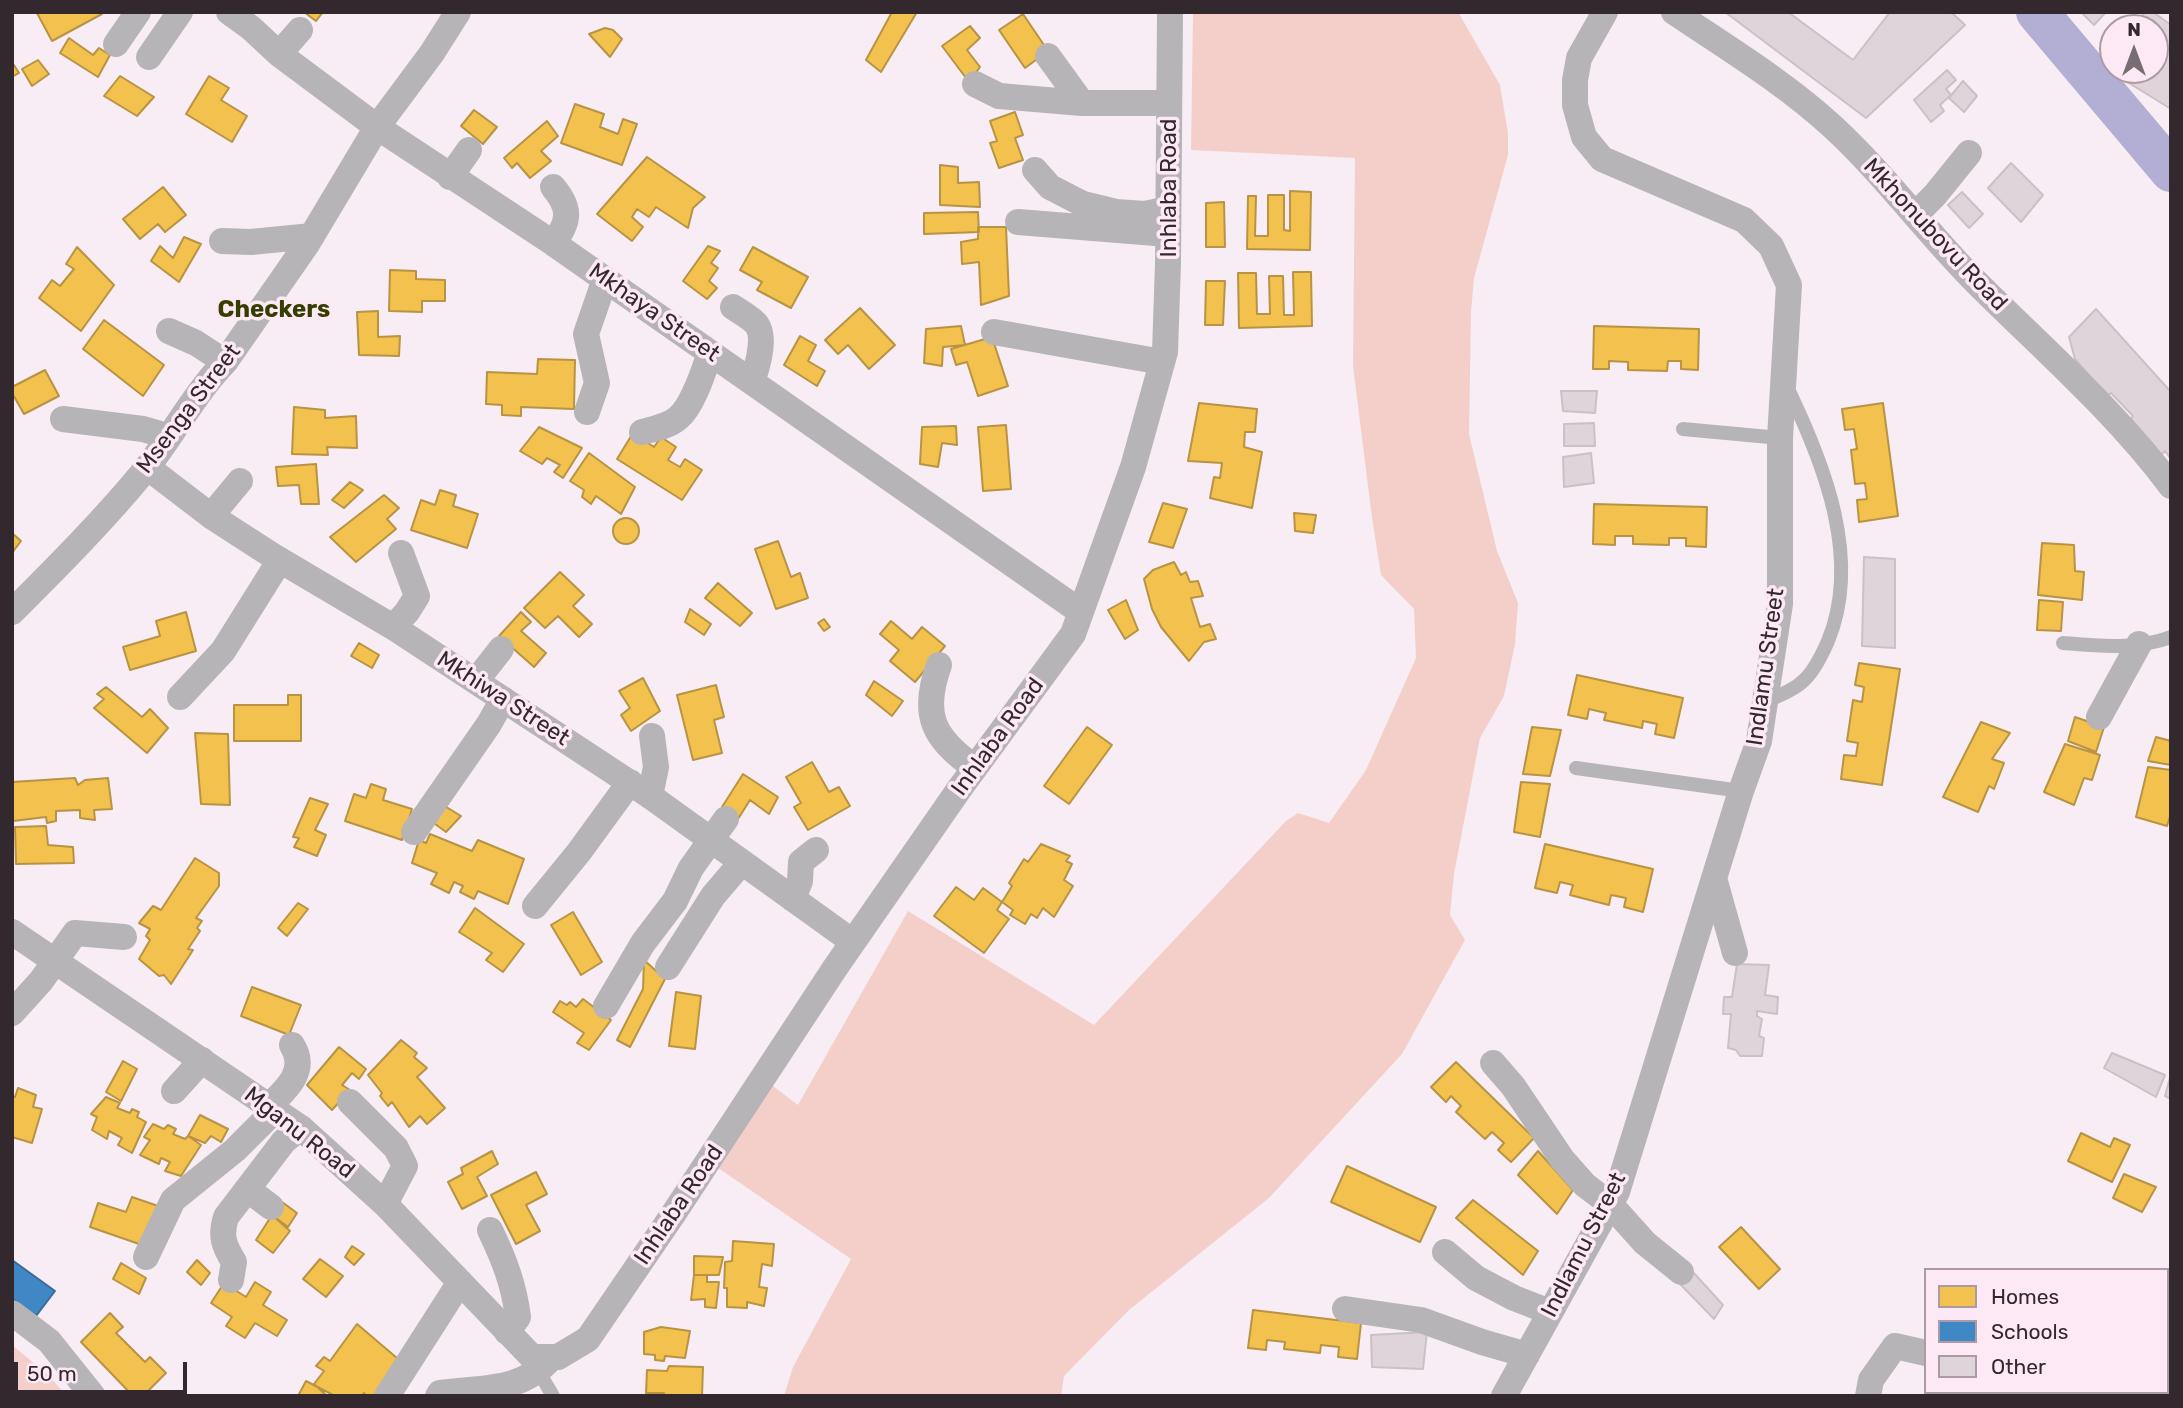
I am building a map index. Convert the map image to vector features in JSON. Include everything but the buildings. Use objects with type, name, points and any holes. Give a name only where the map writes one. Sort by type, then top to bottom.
[{"type":"street","points":[[116,44],[138,12]]},
{"type":"street","points":[[149,57],[180,12]]},
{"type":"street","name":"Mkhaya Street","points":[[229,12],[255,20],[279,54],[377,127],[553,243],[1081,612]]},
{"type":"street","name":"Msenga Street","points":[[12,612],[100,523],[147,467],[167,436],[225,362],[312,236],[377,127],[432,53],[458,12]]},
{"type":"street","name":"Inhlaba Road","points":[[438,1396],[440,1393],[509,1385],[588,1339],[853,942],[1073,634],[1133,467],[1165,352],[1170,12]]},
{"type":"street","name":"Indlamu Street","points":[[1505,1395],[1617,1192],[1741,791],[1759,741],[1780,604],[1780,438],[1789,285],[1771,246],[1744,220],[1602,159],[1584,137],[1574,105],[1575,80],[1579,58],[1605,12]]},
{"type":"street","name":"Mkhonubovu Road","points":[[1674,12],[1793,93],[1833,127],[1973,278],[2143,448],[2171,486]]},
{"type":"street","points":[[279,54],[300,30]]},
{"type":"street","points":[[1048,56],[1082,103]]},
{"type":"street","points":[[975,84],[999,96],[1082,103],[1169,103]]},
{"type":"street","points":[[450,177],[469,150]]},
{"type":"street","points":[[1916,214],[1936,195],[1969,153]]},
{"type":"street","points":[[1035,170],[1049,187],[1083,204],[1116,212],[1146,214],[1168,221]]},
{"type":"street","points":[[553,187],[562,199],[567,215],[564,230],[553,243]]},
{"type":"street","points":[[1018,222],[1168,221]]},
{"type":"street","points":[[222,241],[251,242],[312,236]]},
{"type":"street","points":[[587,412],[597,383],[586,334],[604,279]]},
{"type":"street","points":[[733,307],[757,324],[760,334],[759,362],[752,382]]},
{"type":"street","points":[[169,331],[196,343],[225,362]]},
{"type":"street","points":[[994,332],[1042,338],[1162,362]]},
{"type":"street","points":[[642,432],[656,429],[679,417],[701,380],[710,353]]},
{"type":"street","points":[[63,419],[144,429],[167,436]]},
{"type":"street","name":"Mkhiwa Street","points":[[147,467],[211,516],[393,627],[640,789],[719,830],[742,862],[853,942]]},
{"type":"street","points":[[211,516],[240,481]]},
{"type":"street","points":[[393,627],[417,596],[401,553]]},
{"type":"street","points":[[180,696],[223,651],[280,560]]},
{"type":"street","points":[[2099,717],[2139,644]]},
{"type":"street","points":[[475,681],[500,649]]},
{"type":"street","points":[[939,665],[931,687],[932,717],[940,738],[975,768]]},
{"type":"street","points":[[414,832],[489,724],[503,699]]},
{"type":"street","points":[[535,906],[579,852],[640,789],[656,767],[652,736]]},
{"type":"street","points":[[606,1006],[643,943],[675,901],[691,868],[719,830]]},
{"type":"street","points":[[793,899],[800,881],[801,862],[816,850]]},
{"type":"street","points":[[668,967],[713,896],[742,862]]},
{"type":"street","points":[[1714,878],[1735,953]]},
{"type":"street","name":"Mganu Road","points":[[12,932],[301,1128],[385,1203],[532,1357],[550,1362]]},
{"type":"street","points":[[12,1013],[56,961],[75,933],[124,937]]},
{"type":"street","points":[[146,1257],[173,1200],[235,1150],[272,1108],[299,1068],[299,1055],[292,1045]]},
{"type":"street","points":[[174,1091],[202,1060]]},
{"type":"street","points":[[1493,1063],[1513,1086],[1562,1159],[1585,1185],[1610,1204],[1645,1243],[1681,1272]]},
{"type":"street","points":[[350,1102],[396,1148],[405,1166],[385,1203]]},
{"type":"street","points":[[231,1280],[234,1262],[223,1246],[222,1229],[226,1217],[284,1141],[301,1128]]},
{"type":"street","points":[[247,1189],[271,1207]]},
{"type":"street","points":[[491,1230],[515,1293],[518,1317],[507,1332]]},
{"type":"street","points":[[1445,1252],[1476,1278],[1514,1298],[1550,1312]]},
{"type":"street","points":[[387,1396],[460,1282]]},
{"type":"street","points":[[1345,1309],[1420,1320],[1527,1355]]},
{"type":"street","points":[[12,1312],[49,1341],[93,1396]]},
{"type":"street","points":[[1868,1396],[1871,1380],[1895,1346],[1924,1353]]},
{"type":"lane","points":[[1765,703],[1802,682],[1821,658],[1836,621],[1842,571],[1836,523],[1817,452],[1784,382]]},
{"type":"lane","points":[[1683,429],[1780,438]]},
{"type":"lane","points":[[2063,643],[2108,647],[2159,642],[2171,637]]},
{"type":"lane","points":[[1576,768],[1741,791]]},
{"type":"lane","points":[[550,1362],[553,1396]]},
{"type":"shaded area","points":[[1193,12],[1458,12],[1500,85],[1508,133],[1508,155],[1474,278],[1469,434],[1497,551],[1518,603],[1515,644],[1504,696],[1480,738],[1454,874],[1450,915],[1465,940],[1402,1054],[1269,1198],[1129,1310],[1064,1376],[1061,1396],[784,1396],[793,1367],[851,1259],[708,1161],[769,1083],[798,1105],[908,911],[1094,1025],[1286,821],[1298,813],[1329,823],[1366,770],[1416,658],[1414,609],[1381,575],[1353,366],[1355,158],[1191,150]]},
{"type":"shaded area","points":[[12,1345],[47,1374],[67,1396],[12,1396]]},
{"type":"waterway","points":[[2037,12],[2171,171]]},
{"type":"district","name":"Checkers","points":[[274,310]]}]
